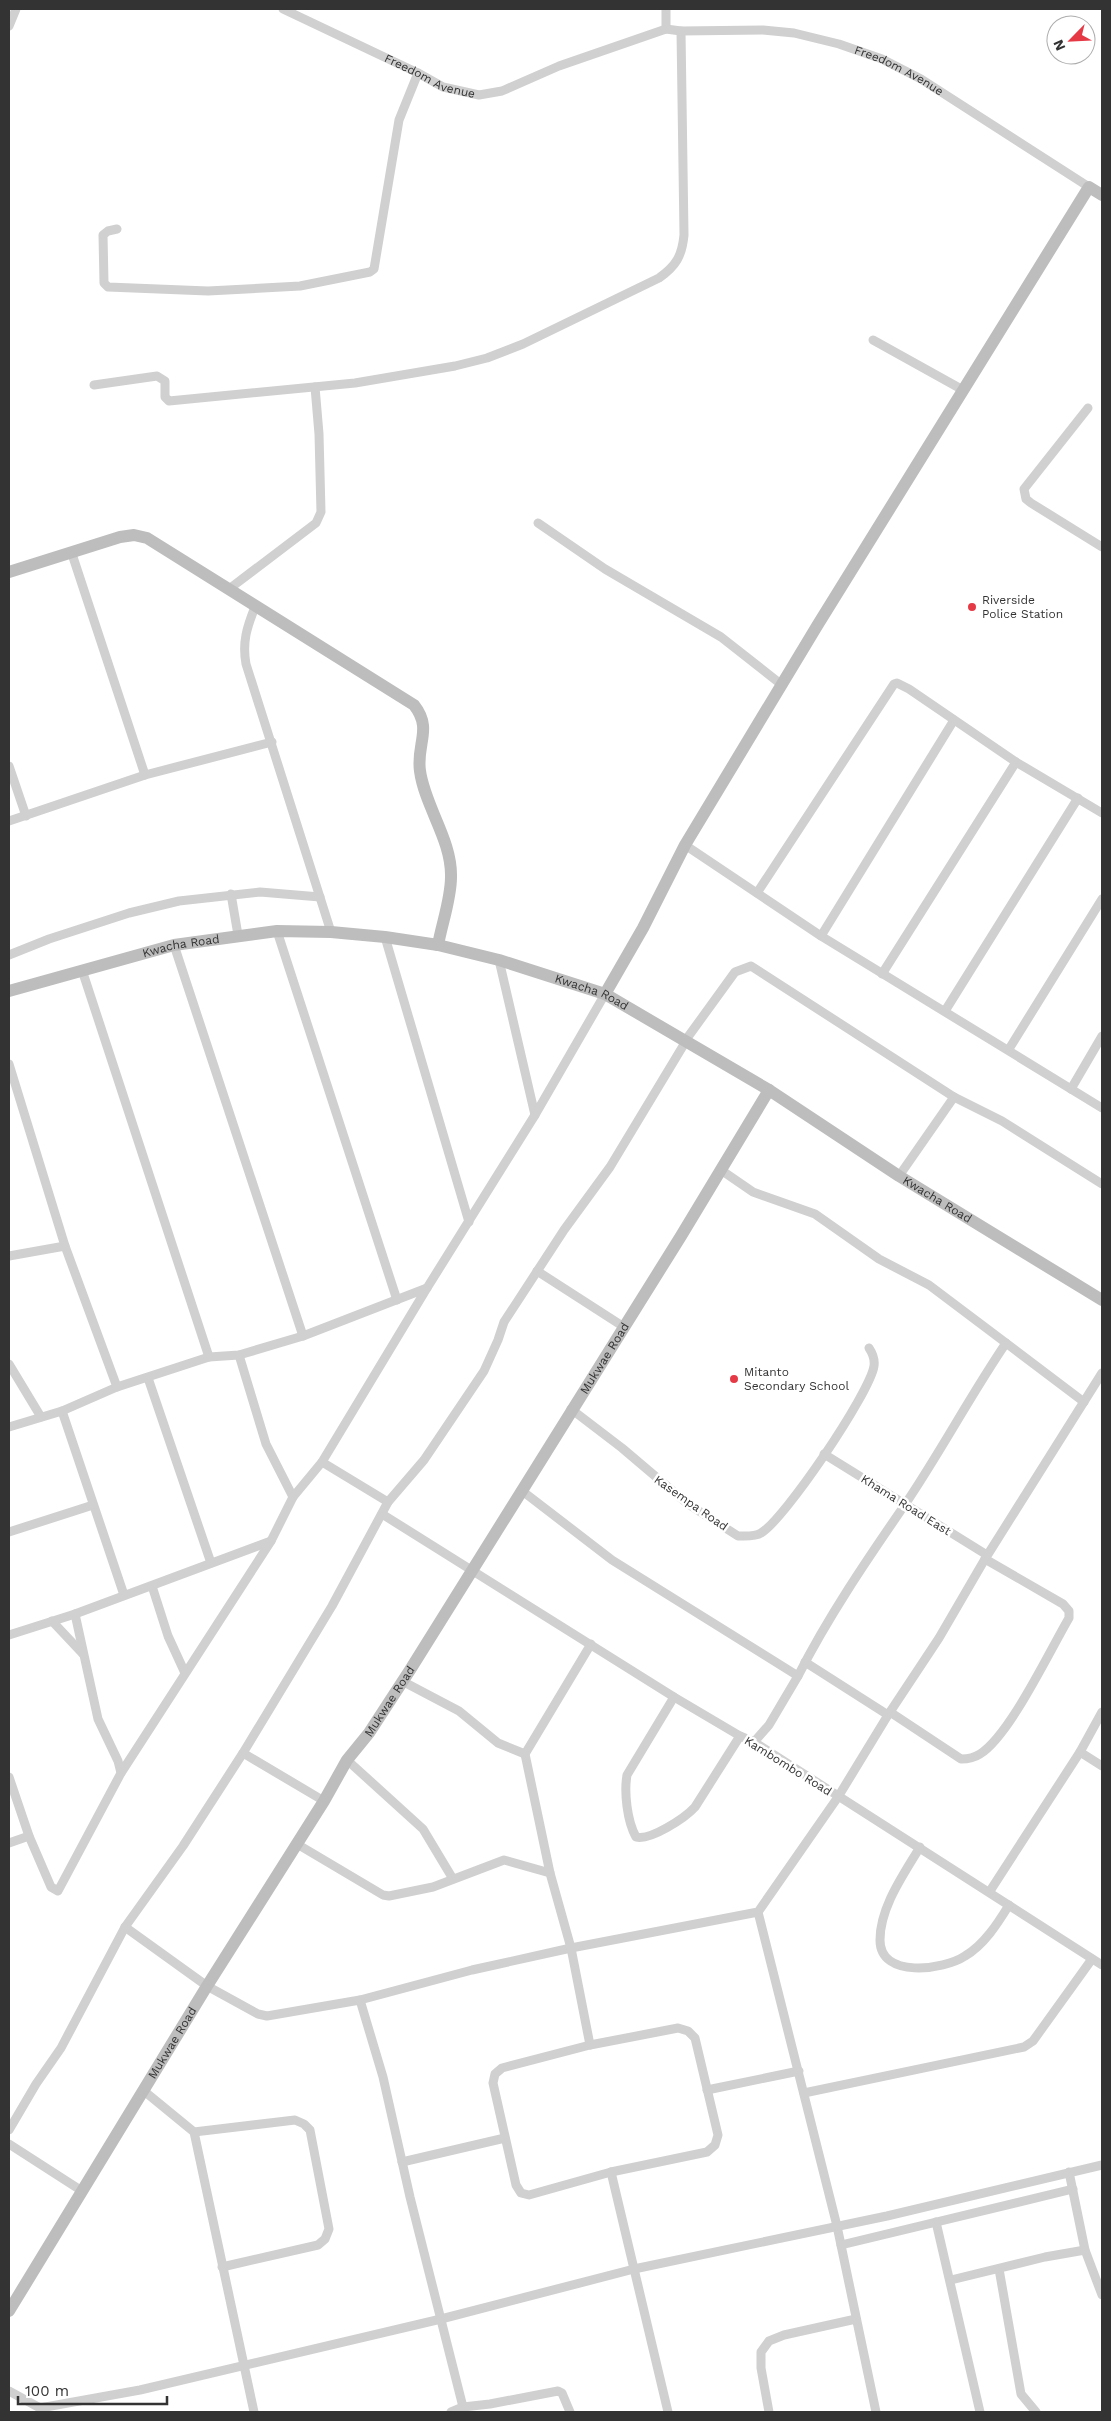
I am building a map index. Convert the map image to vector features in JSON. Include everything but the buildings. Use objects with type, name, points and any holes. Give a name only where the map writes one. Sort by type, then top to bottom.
[{"type":"main road","name":"Freedom Avenue","points":[[1089,186],[1102,195]]},
{"type":"main road","points":[[605,994],[643,928],[685,845],[1089,186]]},
{"type":"main road","points":[[9,572],[72,554],[120,537],[134,535],[147,538],[414,705],[422,715],[425,726],[420,754],[420,769],[450,862],[452,878],[438,944]]},
{"type":"main road","name":"Kwacha Road","points":[[9,991],[174,945],[277,932],[331,932],[385,937],[438,944],[499,960],[605,994],[769,1090],[899,1176],[1102,1300]]},
{"type":"main road","name":"Mukwae Road","points":[[9,2311],[207,1986],[324,1801],[347,1760],[369,1733],[472,1572],[769,1090]]},
{"type":"street","points":[[9,26],[16,9]]},
{"type":"street","points":[[666,9],[666,29]]},
{"type":"street","name":"Freedom Avenue","points":[[287,10],[443,87],[479,95],[502,91],[559,66],[666,29],[681,31],[763,30],[794,34],[839,44],[882,59],[921,79],[1089,186]]},
{"type":"street","points":[[94,384],[157,376],[165,381],[165,397],[170,401],[315,387],[428,372],[487,358],[635,291],[674,268],[681,256],[684,235],[681,31]]},
{"type":"street","points":[[117,229],[108,231],[103,235],[104,283],[108,287],[227,290],[300,286],[370,272],[374,269],[400,120],[418,73]]},
{"type":"street","points":[[873,340],[963,390]]},
{"type":"street","points":[[229,589],[316,523],[321,512],[319,434],[315,387]]},
{"type":"street","points":[[1088,408],[1024,489],[1024,493],[1032,503],[1102,547]]},
{"type":"street","points":[[538,524],[620,579],[721,637],[782,685]]},
{"type":"street","points":[[72,554],[145,775]]},
{"type":"street","points":[[255,606],[245,635],[243,648],[246,664],[331,932]]},
{"type":"street","points":[[757,893],[894,684],[901,684],[1016,762],[1102,813]]},
{"type":"street","points":[[821,936],[954,720]]},
{"type":"street","points":[[9,821],[145,775],[272,742]]},
{"type":"street","points":[[882,974],[1016,762]]},
{"type":"street","points":[[9,766],[26,816]]},
{"type":"street","points":[[945,1011],[1078,798]]},
{"type":"street","points":[[685,845],[821,936],[1102,1108]]},
{"type":"street","points":[[9,955],[49,939],[129,913],[179,901],[260,892],[320,897]]},
{"type":"street","points":[[231,894],[238,936]]},
{"type":"street","points":[[1010,1050],[1102,899]]},
{"type":"street","points":[[277,932],[397,1300]]},
{"type":"street","points":[[385,937],[469,1222]]},
{"type":"street","points":[[174,945],[303,1336]]},
{"type":"street","points":[[499,960],[535,1115]]},
{"type":"street","points":[[9,2130],[36,2084],[62,2048],[125,1926],[182,1846],[243,1753],[332,1606],[388,1502],[424,1460],[484,1370],[504,1322],[536,1271],[610,1168],[685,1041],[735,972],[751,966],[954,1096],[1002,1120],[1102,1184]]},
{"type":"street","points":[[82,970],[209,1357]]},
{"type":"street","points":[[9,1776],[29,1836],[51,1887],[58,1891],[121,1774],[271,1541],[294,1497],[322,1462],[427,1288],[535,1115],[605,994]]},
{"type":"street","points":[[1071,1089],[1102,1036]]},
{"type":"street","points":[[9,1064],[65,1246],[116,1387]]},
{"type":"street","points":[[899,1176],[954,1096]]},
{"type":"street","points":[[721,1170],[754,1192],[815,1214],[879,1259],[930,1285],[1084,1402]]},
{"type":"street","points":[[9,1256],[65,1246]]},
{"type":"street","points":[[536,1271],[624,1327]]},
{"type":"street","points":[[9,1427],[62,1411],[116,1387],[209,1357],[239,1355],[303,1336],[427,1288]]},
{"type":"street","points":[[754,1742],[769,1725],[837,1608],[904,1506],[1006,1343]]},
{"type":"street","name":"Kasempa Road","points":[[571,1410],[622,1448],[681,1499],[738,1536],[760,1534],[808,1481],[860,1397],[874,1368],[874,1356],[870,1348]]},
{"type":"street","points":[[239,1355],[266,1444],[294,1497]]},
{"type":"street","points":[[9,1364],[41,1417]]},
{"type":"street","points":[[125,1926],[207,1986],[258,2014],[267,2016],[360,2000],[472,1970],[571,1948],[758,1912],[838,1797],[889,1714],[940,1638],[986,1557],[1102,1373]]},
{"type":"street","points":[[148,1378],[211,1564]]},
{"type":"street","points":[[62,1411],[124,1596]]},
{"type":"street","name":"Khama Road East","points":[[824,1454],[904,1506],[1063,1604],[1068,1611],[1069,1618],[1005,1729],[980,1754],[971,1758],[961,1759],[889,1714]]},
{"type":"street","points":[[322,1462],[388,1502]]},
{"type":"street","points":[[522,1490],[612,1560],[798,1676]]},
{"type":"street","points":[[9,1532],[93,1505]]},
{"type":"street","name":"Kambombo Road","points":[[382,1514],[674,1697],[740,1736],[754,1742],[1099,1961]]},
{"type":"street","points":[[9,1635],[75,1614],[271,1541]]},
{"type":"street","points":[[152,1586],[168,1636],[185,1673]]},
{"type":"street","points":[[75,1614],[98,1720],[118,1761],[121,1774]]},
{"type":"street","points":[[52,1621],[84,1654]]},
{"type":"street","points":[[590,2046],[571,1948],[550,1873],[525,1754],[591,1644]]},
{"type":"street","points":[[805,1662],[889,1714]]},
{"type":"street","points":[[402,1681],[459,1711],[498,1743],[525,1754]]},
{"type":"street","points":[[674,1697],[627,1776],[628,1808],[636,1837],[649,1836],[687,1816],[695,1807],[740,1736]]},
{"type":"street","points":[[990,1891],[1080,1752],[1102,1712]]},
{"type":"street","points":[[1080,1752],[1102,1766]]},
{"type":"street","points":[[243,1753],[324,1801]]},
{"type":"street","points":[[347,1760],[423,1829],[453,1879]]},
{"type":"street","points":[[9,1843],[29,1836]]},
{"type":"street","points":[[297,1844],[383,1895],[395,1896],[434,1887],[504,1860],[550,1873]]},
{"type":"street","points":[[920,1847],[894,1891],[884,1918],[880,1941],[884,1956],[893,1964],[905,1968],[925,1967],[951,1963],[966,1956],[996,1925],[1010,1905]]},
{"type":"street","points":[[758,1912],[837,2226],[876,2412]]},
{"type":"street","points":[[804,2093],[1024,2047],[1033,2041],[1099,1961]]},
{"type":"street","points":[[360,2000],[383,2077],[402,2162],[463,2407]]},
{"type":"street","points":[[678,2028],[688,2031],[695,2038],[707,2090],[718,2135],[715,2145],[706,2152],[611,2172],[529,2195],[521,2192],[516,2184],[493,2083],[495,2074],[502,2068],[590,2046],[678,2028]]},
{"type":"street","points":[[707,2090],[799,2071]]},
{"type":"street","points":[[144,2091],[194,2132],[242,2366],[254,2412]]},
{"type":"street","points":[[194,2132],[295,2120],[304,2124],[310,2130],[329,2229],[326,2239],[318,2245],[222,2267]]},
{"type":"street","points":[[402,2162],[505,2138]]},
{"type":"street","points":[[9,2144],[82,2191]]},
{"type":"street","points":[[9,2391],[38,2410],[140,2390],[441,2319],[634,2269],[887,2216],[1102,2165]]},
{"type":"street","points":[[611,2172],[668,2412]]},
{"type":"street","points":[[1069,2172],[1085,2250],[1102,2295]]},
{"type":"street","points":[[840,2245],[1073,2189]]},
{"type":"street","points":[[887,2216],[891,2233]]},
{"type":"street","points":[[936,2222],[951,2280],[980,2412]]},
{"type":"street","points":[[951,2280],[1045,2257],[1085,2250]]},
{"type":"street","points":[[999,2269],[1021,2394],[1036,2412]]},
{"type":"street","points":[[769,2412],[761,2368],[761,2352],[769,2341],[784,2335],[856,2319]]},
{"type":"street","points":[[451,2412],[463,2407],[490,2404],[558,2391],[562,2393],[570,2412]]},
{"type":"place","name":"Riverside Police Station","points":[[972,607]]},
{"type":"place","name":"Mitanto Secondary School","points":[[734,1379]]}]
